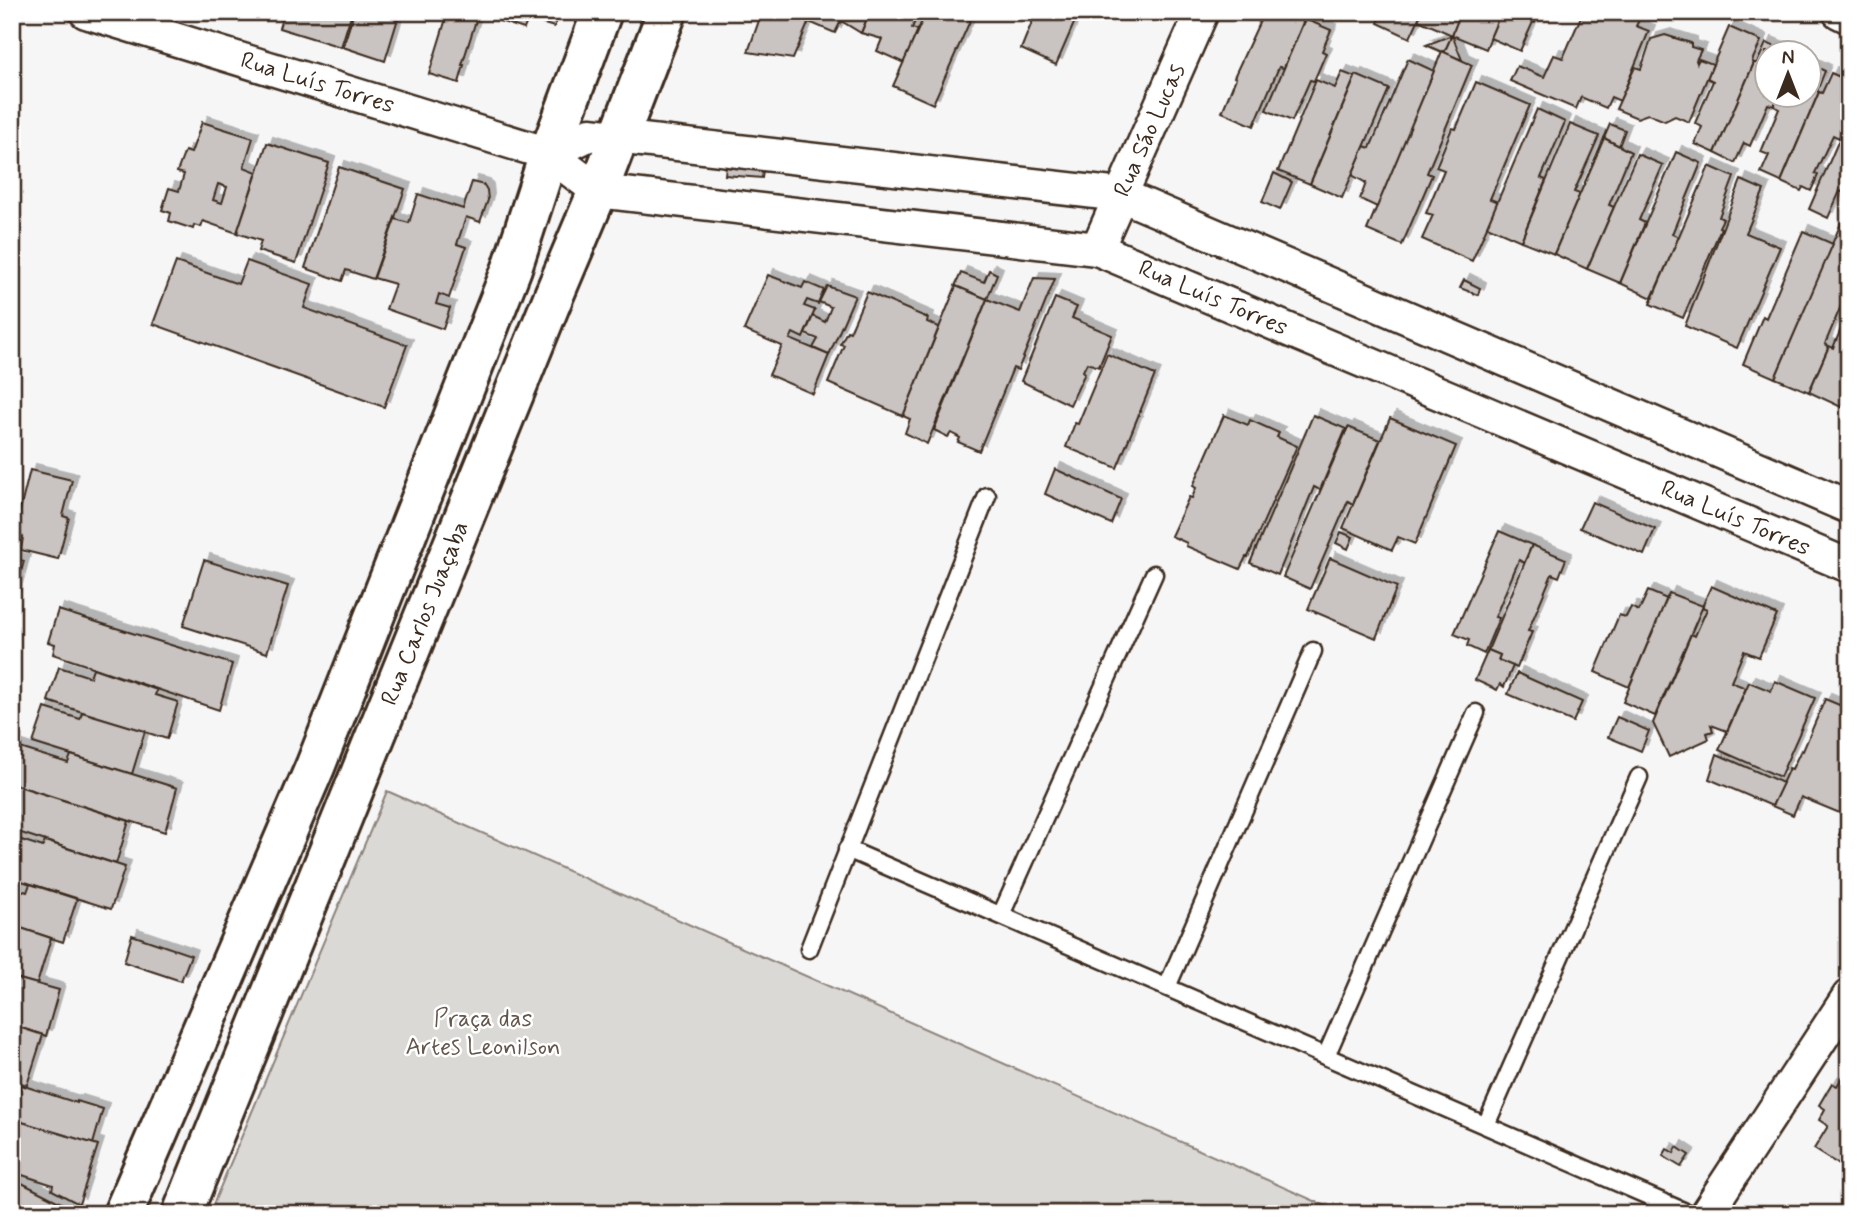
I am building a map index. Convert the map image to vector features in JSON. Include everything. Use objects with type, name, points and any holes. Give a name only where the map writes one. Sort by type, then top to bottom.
[{"type":"street","name":"Rua Luís Torres","points":[[86,12],[549,153],[598,191],[1097,248],[1849,566]]},
{"type":"street","name":"Rua Carlos Juaçaba","points":[[122,1214],[315,767],[512,268],[549,153],[603,12]]},
{"type":"street","name":"Rua Carlos Juaçaba","points":[[182,1214],[598,191],[667,12]]},
{"type":"street","name":"Rua Sáo Lucas","points":[[1097,248],[1202,12]]},
{"type":"street","points":[[1839,12],[1849,17]]},
{"type":"street","points":[[549,153],[590,134],[1121,195],[1849,507]]},
{"type":"street","points":[[1706,1214],[1849,996]]},
{"type":"lane","points":[[809,949],[987,496]]},
{"type":"lane","points":[[1001,915],[1154,574]]},
{"type":"lane","points":[[1167,987],[1313,651]]},
{"type":"lane","points":[[1326,1056],[1476,713]]},
{"type":"lane","points":[[1486,1125],[1639,777]]},
{"type":"lane","points":[[847,849],[1690,1214]]},
{"type":"green space","name":"Praça das Artes Leonilson","points":[[387,791],[1344,1214],[209,1214]]},
{"type":"building","points":[[284,12],[352,12],[341,47],[279,28]]},
{"type":"building","points":[[354,12],[400,12],[385,61],[343,47]]},
{"type":"building","points":[[448,12],[560,12],[554,27],[528,19],[524,29],[478,14],[459,83],[429,74]]},
{"type":"building","points":[[762,12],[813,12],[793,59],[748,52]]},
{"type":"building","points":[[813,12],[870,12],[861,33],[841,21],[835,33],[809,22]]},
{"type":"building","points":[[870,12],[919,12],[912,28],[918,30],[904,63],[877,51],[882,39],[861,33]]},
{"type":"building","points":[[926,12],[974,12],[933,104],[893,86]]},
{"type":"building","points":[[1036,12],[1079,12],[1056,65],[1021,49]]},
{"type":"building","points":[[1264,12],[1307,13],[1284,68],[1279,67],[1254,126],[1222,112],[1236,78],[1234,77]]},
{"type":"building","points":[[1382,12],[1422,12],[1410,38],[1378,23]]},
{"type":"building","points":[[1422,12],[1461,12],[1452,35],[1418,20]]},
{"type":"building","points":[[1461,12],[1501,12],[1486,49],[1452,35]]},
{"type":"building","points":[[1501,12],[1540,12],[1520,51],[1490,38]]},
{"type":"building","points":[[1583,12],[1620,12],[1639,20],[1636,26],[1649,31],[1620,101],[1611,97],[1606,108],[1581,97],[1576,109],[1510,81],[1517,66],[1544,77],[1554,55],[1563,58]]},
{"type":"building","points":[[1305,19],[1331,30],[1322,51],[1326,53],[1314,81],[1310,80],[1292,121],[1266,110]]},
{"type":"building","points":[[1729,27],[1754,38],[1752,38],[1752,68],[1715,153],[1695,144],[1702,127],[1695,123],[1713,81],[1707,78]]},
{"type":"building","points":[[1452,35],[1444,53],[1426,45]]},
{"type":"building","points":[[1452,35],[1462,60],[1444,53]]},
{"type":"building","points":[[1665,35],[1691,43],[1691,47],[1701,50],[1697,63],[1699,59],[1713,64],[1689,122],[1675,116],[1665,121],[1648,114],[1637,118],[1616,109],[1635,67],[1641,69],[1651,39]]},
{"type":"building","points":[[1442,51],[1472,65],[1427,173],[1432,175],[1402,245],[1367,230]]},
{"type":"building","points":[[1408,59],[1434,71],[1377,207],[1360,199],[1366,183],[1352,175],[1364,146],[1370,148]]},
{"type":"building","points":[[1752,68],[1752,108],[1766,108],[1750,146],[1744,143],[1735,163],[1715,153]]},
{"type":"building","points":[[1342,72],[1355,77],[1310,184],[1278,171],[1316,80],[1335,88]]},
{"type":"building","points":[[1831,73],[1849,81],[1849,116],[1839,138],[1833,135],[1815,173],[1818,175],[1811,191],[1803,187],[1801,191],[1781,182],[1812,108],[1822,108],[1822,93]]},
{"type":"building","points":[[1356,75],[1389,89],[1342,198],[1310,184]]},
{"type":"building","points":[[1476,82],[1530,105],[1490,199],[1498,202],[1472,261],[1422,239],[1433,215],[1426,213],[1444,170],[1436,167],[1452,128],[1456,129]]},
{"type":"building","points":[[1812,108],[1781,182],[1761,173],[1769,155],[1761,152],[1779,109]]},
{"type":"building","points":[[1537,109],[1565,122],[1541,178],[1546,180],[1521,241],[1487,226]]},
{"type":"building","points":[[1847,121],[1849,195],[1840,191],[1828,218],[1809,209]]},
{"type":"building","points":[[202,122],[253,138],[244,167],[257,172],[237,233],[203,221],[201,227],[194,225],[193,229],[169,221],[171,213],[162,210],[169,188],[179,191],[184,174],[177,172],[185,151],[191,153]],"holes":[[[218,184],[227,187],[222,203],[213,200]]]},
{"type":"building","points":[[1570,124],[1599,136],[1574,192],[1580,194],[1554,254],[1521,241]]},
{"type":"building","points":[[1610,124],[1625,130],[1619,146],[1604,138]]},
{"type":"building","points":[[1604,138],[1631,152],[1609,205],[1614,207],[1587,269],[1554,254]]},
{"type":"building","points":[[267,143],[329,163],[296,263],[258,251],[261,241],[237,233]]},
{"type":"building","points":[[1676,152],[1701,163],[1672,234],[1679,237],[1652,298],[1620,283]]},
{"type":"building","points":[[1637,154],[1663,165],[1639,220],[1645,223],[1620,283],[1587,269]]},
{"type":"building","points":[[727,157],[764,161],[762,178],[725,175]]},
{"type":"building","points":[[1709,166],[1734,177],[1719,217],[1723,219],[1719,227],[1721,228],[1683,318],[1650,304]]},
{"type":"building","points":[[339,167],[405,189],[373,279],[346,270],[342,281],[305,268]]},
{"type":"building","points":[[1274,173],[1292,182],[1280,210],[1262,202]]},
{"type":"building","points":[[1741,180],[1764,190],[1746,233],[1780,247],[1737,348],[1685,326]]},
{"type":"building","points":[[472,182],[484,185],[488,200],[480,222],[466,217],[457,244],[466,247],[449,298],[439,294],[436,304],[450,308],[443,329],[386,309],[395,284],[374,278],[395,219],[409,223],[418,194],[463,209]]},
{"type":"building","points":[[1841,223],[1849,227],[1849,287],[1825,344],[1829,346],[1809,392],[1775,378]]},
{"type":"building","points":[[1803,231],[1833,244],[1775,378],[1743,364]]},
{"type":"building","points":[[247,261],[312,284],[304,308],[407,345],[384,407],[153,324],[176,262],[238,284]]},
{"type":"building","points":[[989,270],[997,274],[987,299],[955,286],[961,273],[984,282]]},
{"type":"building","points":[[768,275],[802,288],[805,282],[824,290],[818,304],[807,300],[804,306],[815,310],[803,338],[793,333],[790,339],[829,355],[813,394],[769,375],[782,346],[744,330]]},
{"type":"building","points":[[1034,278],[1055,279],[1018,370],[1013,368],[979,451],[958,442],[960,438],[951,433],[948,437],[934,430],[987,299],[1020,312]]},
{"type":"building","points":[[1464,280],[1480,288],[1478,295],[1460,288]]},
{"type":"building","points":[[827,286],[855,296],[829,355],[813,348],[818,339],[805,334],[813,316],[825,322],[831,307],[819,302]]},
{"type":"building","points":[[956,286],[987,299],[927,444],[905,433],[910,419],[903,416]]},
{"type":"building","points":[[867,292],[928,318],[927,322],[939,327],[903,416],[828,383],[844,345],[840,344],[847,331],[850,332]]},
{"type":"building","points":[[1055,298],[1077,307],[1072,318],[1112,335],[1099,367],[1087,363],[1070,405],[1021,381]]},
{"type":"building","points":[[1849,310],[1849,390],[1841,407],[1809,392],[1829,346],[1833,348]]},
{"type":"building","points":[[1107,354],[1155,375],[1117,468],[1066,447]]},
{"type":"building","points":[[1849,390],[1849,410],[1841,407]]},
{"type":"building","points":[[1224,415],[1248,425],[1250,420],[1279,433],[1277,437],[1297,446],[1248,557],[1240,569],[1186,546],[1187,543],[1171,536],[1189,497],[1192,498],[1196,488],[1193,486]]},
{"type":"building","points":[[1313,415],[1346,429],[1320,490],[1314,487],[1278,575],[1250,563]]},
{"type":"building","points":[[1390,418],[1456,446],[1415,544],[1398,537],[1392,550],[1343,528]]},
{"type":"building","points":[[1348,427],[1380,440],[1353,504],[1348,501],[1310,589],[1283,577]]},
{"type":"building","points":[[1055,469],[1121,499],[1111,524],[1045,494]]},
{"type":"building","points":[[30,470],[72,480],[63,516],[69,518],[58,559],[21,550],[23,537],[14,534]]},
{"type":"building","points":[[1592,502],[1655,529],[1644,555],[1580,528]]},
{"type":"building","points":[[1499,531],[1532,545],[1524,563],[1519,560],[1495,617],[1499,618],[1484,654],[1467,646],[1469,640],[1454,634]]},
{"type":"building","points":[[1341,532],[1353,537],[1348,549],[1336,543]]},
{"type":"building","points":[[1532,545],[1566,559],[1559,577],[1552,574],[1528,631],[1532,632],[1517,668],[1498,660],[1500,655],[1488,650]]},
{"type":"building","points":[[12,558],[24,561],[14,597],[12,597]]},
{"type":"building","points":[[1330,558],[1397,587],[1376,638],[1308,609]]},
{"type":"building","points":[[204,560],[288,586],[267,653],[183,626]]},
{"type":"building","points":[[1711,586],[1777,615],[1759,657],[1744,651],[1731,682],[1746,688],[1727,731],[1711,725],[1713,731],[1707,733],[1709,739],[1669,757],[1653,723],[1691,634],[1695,636],[1707,609],[1702,607]]},
{"type":"building","points":[[1648,591],[1667,599],[1629,687],[1595,672],[1619,615],[1626,617],[1631,607],[1639,611]]},
{"type":"building","points":[[1669,593],[1703,606],[1655,716],[1623,702]]},
{"type":"building","points":[[58,610],[232,664],[219,710],[53,654],[55,644],[48,642]]},
{"type":"building","points":[[1488,650],[1500,655],[1498,660],[1513,666],[1504,687],[1500,684],[1497,690],[1475,680]]},
{"type":"building","points":[[59,667],[90,677],[93,668],[157,690],[155,695],[178,702],[167,739],[48,701]]},
{"type":"building","points":[[1517,673],[1582,702],[1573,722],[1508,694]]},
{"type":"building","points":[[1775,681],[1815,698],[1780,777],[1719,750],[1749,682],[1771,691]]},
{"type":"building","points":[[1825,699],[1849,709],[1849,813],[1847,816],[1801,797],[1793,815],[1772,806],[1789,768],[1792,769],[1801,750],[1803,751]]},
{"type":"building","points":[[45,708],[80,719],[82,712],[145,731],[132,774],[33,743]]},
{"type":"building","points":[[1617,717],[1649,731],[1641,751],[1608,737]]},
{"type":"building","points":[[17,747],[68,763],[71,755],[177,788],[165,832],[12,784],[12,761]]},
{"type":"building","points":[[1717,754],[1783,783],[1772,806],[1709,779]]},
{"type":"building","points":[[12,784],[129,821],[116,864],[12,830]]},
{"type":"building","points":[[1849,813],[1849,839],[1839,835]]},
{"type":"building","points":[[12,837],[43,847],[45,841],[125,867],[111,909],[12,878]]},
{"type":"building","points":[[30,884],[77,899],[63,942],[17,927],[20,917],[14,915],[12,919],[12,887],[27,892]]},
{"type":"building","points":[[12,925],[51,938],[37,984],[12,977]]},
{"type":"building","points":[[132,935],[191,955],[181,981],[124,962]]},
{"type":"building","points":[[12,977],[59,990],[46,1036],[12,1025]]},
{"type":"building","points":[[12,1025],[43,1035],[27,1085],[12,1080]]},
{"type":"building","points":[[1849,1067],[1849,1171],[1814,1149],[1828,1126],[1819,1120],[1825,1109],[1819,1105],[1832,1083],[1837,1086]]},
{"type":"building","points":[[21,1085],[103,1109],[93,1144],[12,1119],[12,1100],[17,1101]]},
{"type":"building","points":[[12,1119],[98,1145],[79,1204],[52,1190],[53,1185],[13,1172],[12,1174]]},
{"type":"building","points":[[1677,1147],[1689,1155],[1681,1167],[1663,1156],[1667,1149],[1674,1153]]},
{"type":"building","points":[[12,1178],[67,1206],[63,1214],[12,1214]]}]
